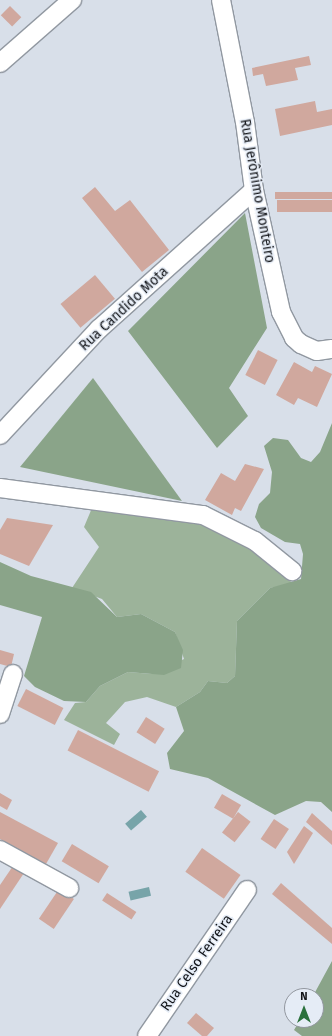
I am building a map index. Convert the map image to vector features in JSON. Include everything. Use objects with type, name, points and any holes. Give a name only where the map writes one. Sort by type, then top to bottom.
[{"type":"street","points":[[0,63],[72,0]]},
{"type":"street","name":"Rua Jerônimo Monteiro","points":[[221,0],[245,122],[254,190],[275,291],[289,329],[294,338],[310,349],[332,350]]},
{"type":"street","name":"Rua Candido Mota","points":[[0,435],[99,329],[254,190]]},
{"type":"street","points":[[1,490],[203,515],[255,541],[292,571]]},
{"type":"street","points":[[0,714],[13,674]]},
{"type":"street","points":[[0,850],[69,888]]},
{"type":"street","name":"Rua Celso Ferreira","points":[[147,1036],[247,890]]},
{"type":"green space","points":[[245,213],[267,328],[229,388],[248,416],[217,448],[128,331]]},
{"type":"green space","points":[[93,378],[182,501],[20,467]]},
{"type":"green space","points":[[332,423],[332,812],[321,802],[306,801],[275,815],[208,778],[170,769],[167,753],[184,731],[176,707],[200,692],[208,681],[227,683],[235,676],[237,621],[270,588],[301,579],[303,554],[300,544],[285,542],[261,528],[255,517],[259,504],[270,493],[272,472],[264,446],[273,438],[288,440],[301,458],[311,462],[320,452]]},
{"type":"green space","points":[[92,508],[203,524],[243,544],[294,584],[270,588],[237,621],[235,676],[227,683],[208,681],[200,692],[176,707],[147,697],[125,702],[106,723],[120,734],[114,745],[64,720],[75,703],[86,702],[100,686],[128,672],[152,674],[184,659],[175,632],[141,614],[117,617],[102,599],[72,588],[99,547],[84,527]]},
{"type":"green space","points":[[0,562],[31,576],[91,592],[117,617],[141,614],[175,632],[183,650],[181,668],[164,675],[128,672],[100,686],[86,702],[64,701],[35,687],[24,676],[42,617],[0,605]]},
{"type":"green space","points":[[332,961],[332,1036],[302,1036],[294,1030],[295,1028],[324,1028],[324,988],[317,988]]},
{"type":"water","points":[[141,810],[147,817],[131,831],[125,824]]},
{"type":"water","points":[[149,887],[151,896],[131,900],[129,892]]},
{"type":"building","points":[[10,6],[21,17],[12,27],[1,15]]},
{"type":"building","points":[[309,56],[311,65],[295,68],[298,80],[266,86],[263,74],[253,76],[252,68]]},
{"type":"building","points":[[315,101],[317,112],[332,109],[332,125],[280,136],[275,109]]},
{"type":"building","points":[[95,187],[115,211],[130,200],[169,250],[142,272],[82,198]]},
{"type":"building","points":[[275,192],[332,192],[332,199],[275,199]]},
{"type":"building","points":[[277,200],[332,200],[332,212],[277,212]]},
{"type":"building","points":[[95,275],[115,299],[80,328],[61,304]]},
{"type":"building","points":[[258,350],[278,360],[265,385],[245,375]]},
{"type":"building","points":[[294,362],[312,372],[315,366],[332,374],[317,407],[298,398],[294,405],[276,395]]},
{"type":"building","points":[[245,464],[264,469],[241,511],[235,508],[232,515],[205,500],[221,473],[235,481]]},
{"type":"building","points":[[7,518],[53,525],[29,566],[0,554],[0,530]]},
{"type":"building","points":[[0,650],[14,654],[11,667],[0,664]]},
{"type":"building","points":[[26,689],[63,708],[55,725],[17,706]]},
{"type":"building","points":[[146,717],[165,729],[155,744],[136,732]]},
{"type":"building","points":[[78,730],[159,771],[149,792],[68,750]]},
{"type":"building","points":[[0,793],[12,800],[7,810],[0,806]]},
{"type":"building","points":[[222,794],[241,805],[233,819],[214,808]]},
{"type":"building","points":[[0,812],[58,843],[46,864],[0,839]]},
{"type":"building","points":[[238,812],[251,822],[235,842],[222,832]]},
{"type":"building","points":[[312,813],[332,831],[332,845],[306,822]]},
{"type":"building","points":[[274,819],[289,829],[276,849],[261,839]]},
{"type":"building","points":[[304,826],[313,833],[294,864],[287,852]]},
{"type":"building","points":[[72,844],[109,866],[99,883],[62,861]]},
{"type":"building","points":[[202,848],[241,875],[224,899],[185,872]]},
{"type":"building","points":[[15,863],[26,870],[0,909],[0,885]]},
{"type":"building","points":[[281,883],[332,928],[332,944],[272,894]]},
{"type":"building","points":[[59,889],[74,899],[54,929],[39,919]]},
{"type":"building","points":[[107,893],[136,912],[131,920],[102,901]]},
{"type":"building","points":[[196,1013],[214,1028],[207,1036],[202,1036],[187,1023]]}]
